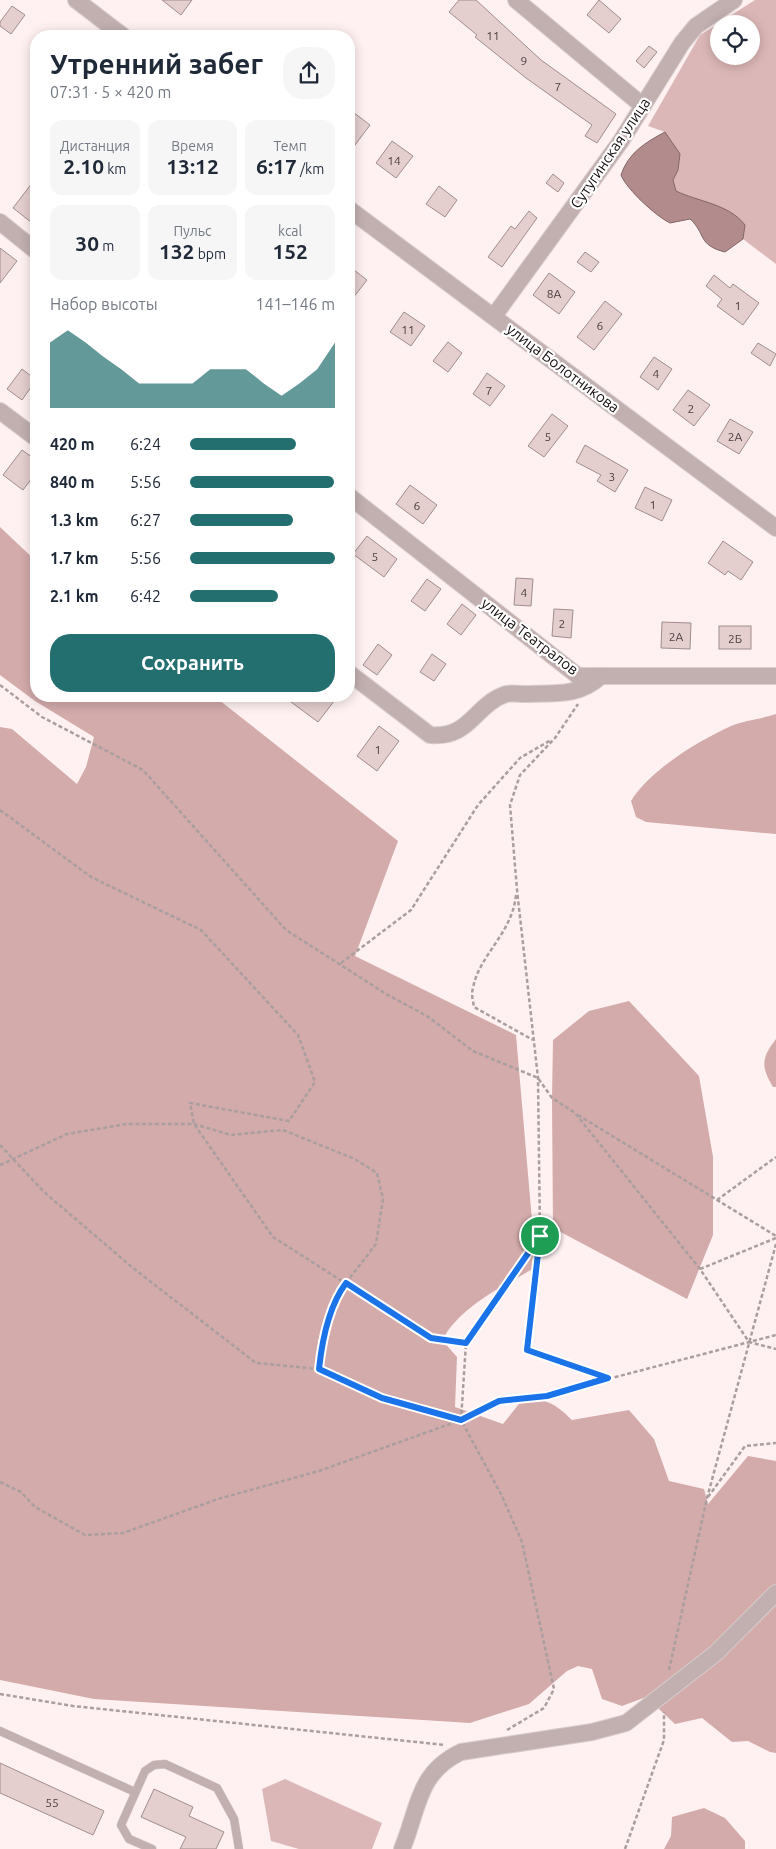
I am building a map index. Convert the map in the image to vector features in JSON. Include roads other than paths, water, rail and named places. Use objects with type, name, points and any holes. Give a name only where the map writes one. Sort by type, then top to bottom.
[{"type":"street","points":[[76,0],[115,30]]},
{"type":"street","points":[[516,0],[643,106]]},
{"type":"street","name":"Сутугинская улица","points":[[494,316],[621,141],[687,37],[696,26],[734,0]]},
{"type":"street","name":"улица Болотникова","points":[[355,212],[776,528]]},
{"type":"street","points":[[0,222],[30,246]]},
{"type":"street","points":[[0,411],[30,434]]},
{"type":"street","name":"улица Театралов","points":[[355,501],[578,676],[597,679],[776,676]]},
{"type":"street","points":[[355,678],[430,734],[443,736],[461,730],[492,702],[506,694],[572,693],[597,679]]},
{"type":"street","points":[[403,1849],[429,1777],[442,1762],[461,1752],[592,1732],[626,1723],[663,1696],[676,1682],[734,1638],[776,1593]]},
{"type":"lane","points":[[0,1731],[135,1792]]},
{"type":"lane","points":[[152,1849],[129,1839],[121,1825],[145,1772],[154,1765],[165,1764],[217,1788],[234,1819],[239,1849]]}]
